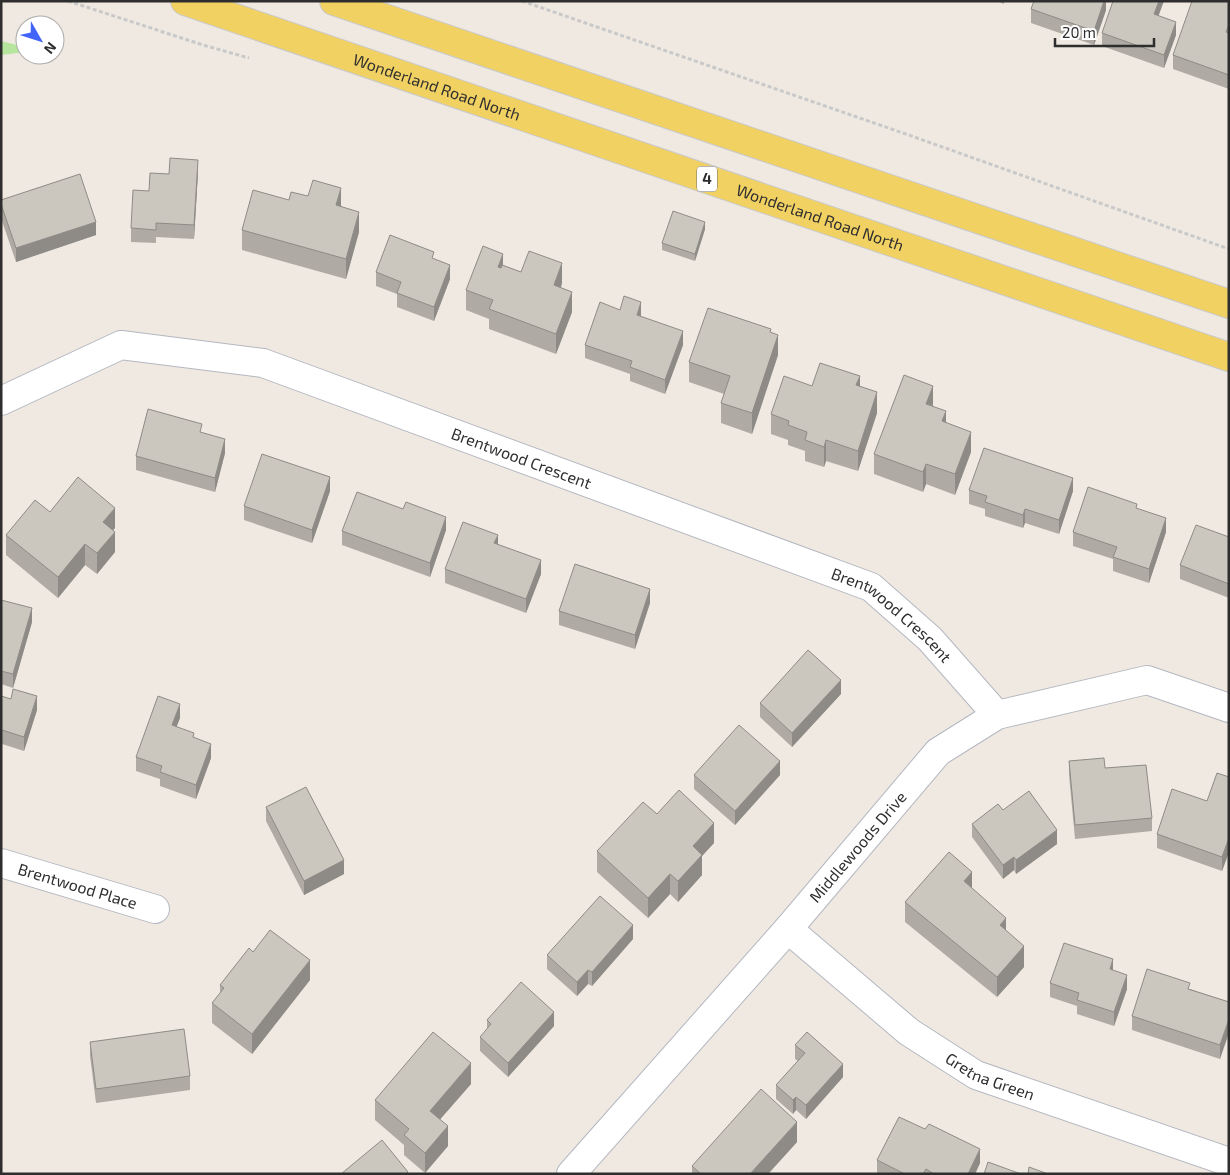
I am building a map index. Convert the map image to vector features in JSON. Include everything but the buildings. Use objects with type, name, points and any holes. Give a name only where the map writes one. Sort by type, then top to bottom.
[{"type":"main road","name":"Wonderland Road North","points":[[185,1],[1229,358]]},
{"type":"main road","points":[[334,1],[1229,304]]},
{"type":"street","name":"Brentwood Crescent","points":[[1,401],[121,346],[263,364],[871,587],[930,639],[997,715]]},
{"type":"street","name":"Middlewoods Drive","points":[[571,1174],[788,929],[938,752],[997,715],[1147,680],[1229,708]]},
{"type":"street","name":"Brentwood Place","points":[[1,863],[155,909]]},
{"type":"street","name":"Gretna Green","points":[[788,929],[909,1032],[976,1075],[1229,1162]]},
{"type":"path","points":[[522,1],[903,133],[1229,249]]},
{"type":"green space","points":[[1,41],[15,44],[15,53],[1,55]]}]
